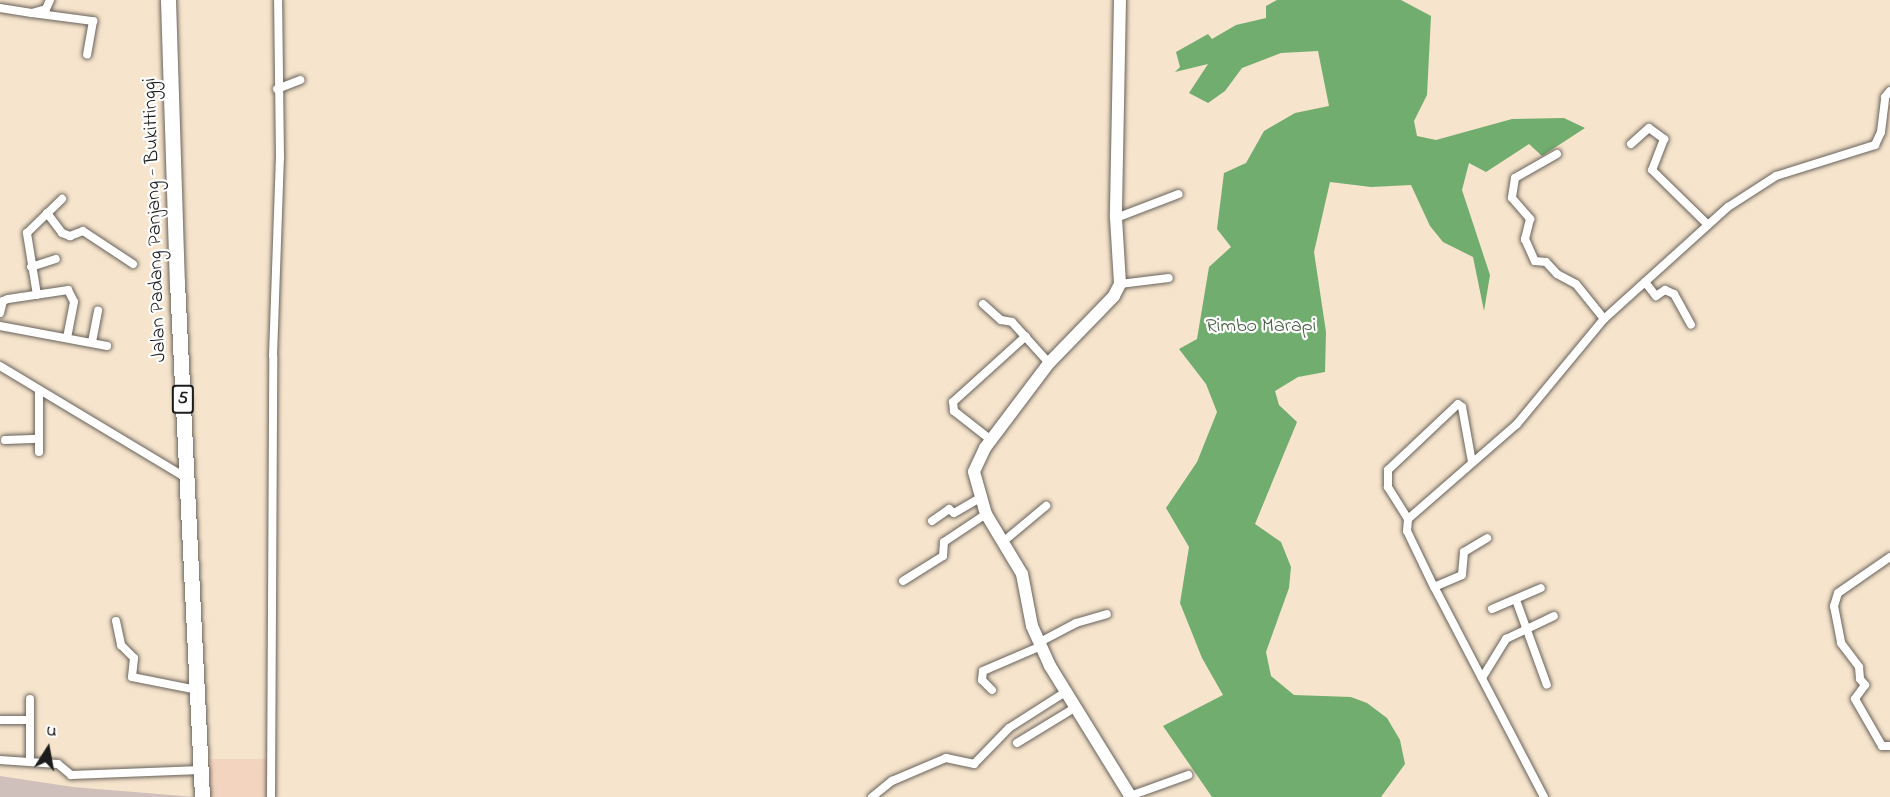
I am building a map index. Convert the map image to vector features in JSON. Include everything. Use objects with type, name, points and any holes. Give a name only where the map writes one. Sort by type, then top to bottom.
[{"type":"highway","name":"Jalan Padang Panjang - Bukittinggi","points":[[168,0],[185,477],[202,797]]},
{"type":"main road","points":[[1120,0],[1116,218],[1120,284],[1114,296],[1049,363],[988,444],[974,472],[986,514],[1022,574],[1032,626],[1040,644],[1130,796]]},
{"type":"street","points":[[32,13],[46,9],[50,0]]},
{"type":"street","points":[[271,797],[278,0]]},
{"type":"street","points":[[0,8],[93,21],[87,54]]},
{"type":"street","points":[[278,89],[300,80]]},
{"type":"street","points":[[1408,519],[1528,413],[1551,379],[1604,320],[1707,224],[1747,193],[1776,176],[1875,145],[1881,132],[1885,97],[1890,91]]},
{"type":"street","points":[[1631,144],[1649,128],[1664,139],[1652,170],[1707,224]]},
{"type":"street","points":[[1557,154],[1515,178],[1512,198],[1530,219],[1525,240],[1535,261],[1545,261],[1557,274],[1576,284],[1604,320]]},
{"type":"street","points":[[1116,218],[1179,194]]},
{"type":"street","points":[[37,296],[27,233],[62,199]]},
{"type":"street","points":[[47,213],[62,233],[70,236],[83,231],[133,264]]},
{"type":"street","points":[[31,267],[56,259]]},
{"type":"street","points":[[1120,284],[1169,278]]},
{"type":"street","points":[[1645,282],[1656,296],[1665,290],[1674,294],[1691,325]]},
{"type":"street","points":[[0,313],[3,301],[68,290],[72,294],[68,337]]},
{"type":"street","points":[[983,304],[1001,320],[1010,320],[1049,363]]},
{"type":"street","points":[[92,342],[98,311]]},
{"type":"street","points":[[0,326],[107,346]]},
{"type":"street","points":[[988,444],[954,411],[953,402],[1026,336]]},
{"type":"street","points":[[0,366],[185,477]]},
{"type":"street","points":[[39,390],[39,452]]},
{"type":"street","points":[[1472,462],[1462,407],[1458,405],[1388,470],[1388,487],[1408,519],[1407,531],[1434,587],[1544,797]]},
{"type":"street","points":[[5,440],[39,439]]},
{"type":"street","points":[[932,521],[948,509],[954,513],[980,498]]},
{"type":"street","points":[[1004,541],[1046,506]]},
{"type":"street","points":[[903,581],[943,556],[944,542],[986,514]]},
{"type":"street","points":[[1434,587],[1462,575],[1464,552],[1487,538]]},
{"type":"street","points":[[1890,557],[1838,593],[1834,606],[1840,643],[1859,667],[1860,680],[1865,685],[1856,701],[1882,746],[1890,746]]},
{"type":"street","points":[[1492,609],[1541,588]]},
{"type":"street","points":[[1516,600],[1547,685]]},
{"type":"street","points":[[992,690],[982,680],[983,671],[1040,644],[1076,622],[1107,615]]},
{"type":"street","points":[[1482,678],[1506,639],[1554,616]]},
{"type":"street","points":[[116,621],[121,645],[134,658],[132,677],[197,690]]},
{"type":"street","points":[[872,797],[892,781],[946,758],[974,764],[1009,728],[1067,691]]},
{"type":"street","points":[[30,699],[30,762]]},
{"type":"street","points":[[1017,743],[1076,707]]},
{"type":"street","points":[[0,720],[30,720]]},
{"type":"street","points":[[0,760],[58,764],[71,775],[201,770]]},
{"type":"street","points":[[1130,796],[1188,775]]},
{"type":"shaded area","points":[[210,759],[270,759],[270,797],[210,797]]},
{"type":"shaded area","points":[[0,776],[73,787],[195,797],[0,797]]},
{"type":"green space","name":"Rimbo Marapi","points":[[1277,0],[1401,0],[1431,16],[1427,95],[1414,121],[1417,136],[1436,140],[1512,119],[1564,118],[1585,128],[1542,156],[1529,144],[1486,172],[1469,163],[1462,190],[1490,275],[1484,311],[1473,257],[1443,242],[1430,226],[1411,185],[1371,187],[1330,182],[1314,252],[1326,332],[1325,372],[1298,377],[1275,391],[1279,405],[1297,422],[1255,524],[1281,542],[1291,567],[1289,588],[1266,652],[1271,676],[1294,695],[1351,697],[1367,703],[1387,718],[1400,740],[1405,764],[1381,797],[1212,797],[1163,726],[1223,695],[1202,658],[1180,603],[1189,547],[1166,508],[1197,462],[1217,412],[1206,384],[1179,349],[1197,339],[1209,267],[1231,247],[1217,229],[1224,173],[1246,163],[1264,131],[1295,113],[1329,106],[1318,51],[1281,53],[1242,68],[1225,91],[1208,103],[1189,93],[1208,64],[1175,72],[1180,67],[1176,52],[1208,34],[1212,39],[1236,25],[1266,18],[1266,6]]}]
